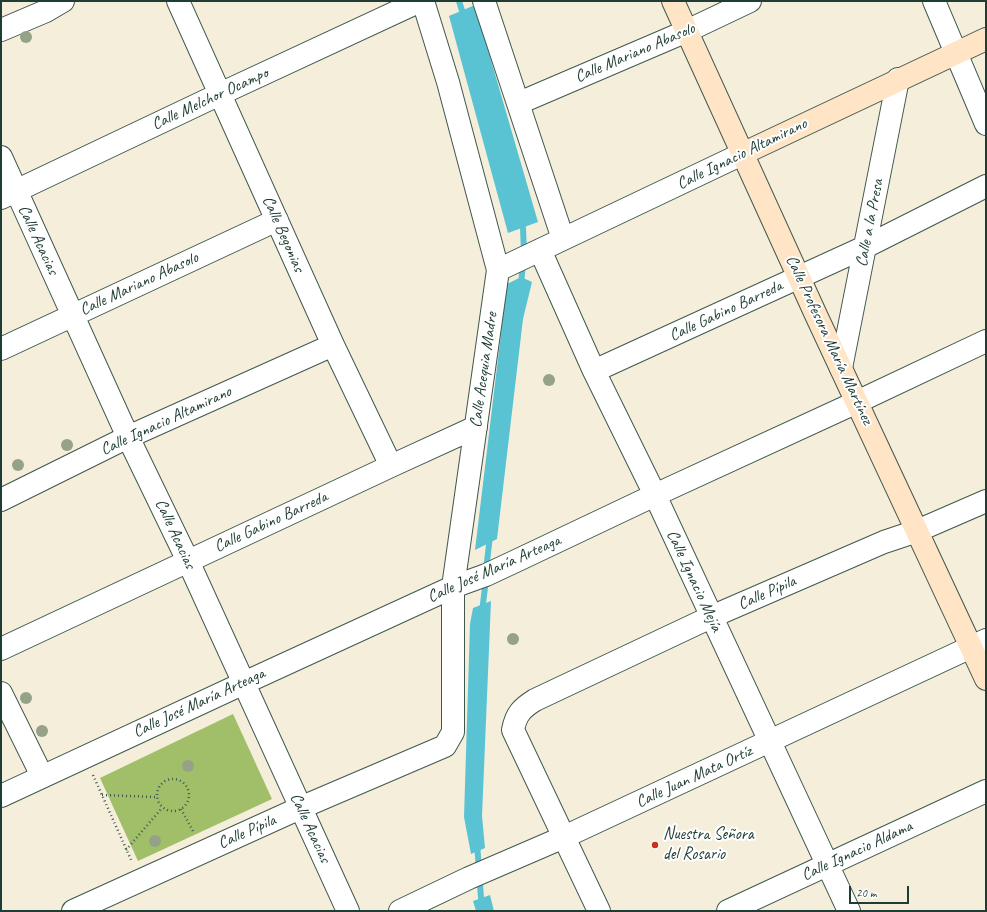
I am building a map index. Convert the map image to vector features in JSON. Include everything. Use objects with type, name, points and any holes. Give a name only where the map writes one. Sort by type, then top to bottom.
[{"type":"street","points":[[1,30],[46,11],[62,1]]},
{"type":"street","name":"Calle Begonias","points":[[178,1],[333,345],[391,466]]},
{"type":"street","name":"Calle Melchor Ocampo","points":[[8,194],[422,1]]},
{"type":"street","name":"Calle Acequia Madre","points":[[422,1],[504,267],[476,427],[453,587],[453,732],[445,746]]},
{"type":"street","points":[[484,1],[563,239]]},
{"type":"street","name":"Calle Profesora María Martínez","points":[[673,1],[742,154],[917,531],[979,644],[986,679]]},
{"type":"street","name":"Calle Mariano Abasolo","points":[[519,103],[687,31],[750,1]]},
{"type":"street","points":[[934,1],[957,52],[986,124]]},
{"type":"street","name":"Calle Ignacio Altamirano","points":[[504,267],[898,79],[986,39]]},
{"type":"street","name":"Calle a la Presa","points":[[841,368],[898,79]]},
{"type":"street","name":"Calle Acacias","points":[[1,157],[8,194],[72,315],[128,437],[188,561],[348,911]]},
{"type":"street","name":"Calle Gabino Barreda","points":[[594,371],[865,247],[986,186]]},
{"type":"street","name":"Calle Mariano Abasolo","points":[[1,349],[276,220]]},
{"type":"street","name":"Calle Ignacio Mejía","points":[[536,252],[655,495],[849,911]]},
{"type":"street","name":"Calle José María Arteaga","points":[[1,796],[84,756],[453,587],[486,575],[986,341]]},
{"type":"street","name":"Calle Ignacio Altamirano","points":[[1,500],[128,437],[333,345]]},
{"type":"street","name":"Calle Gabino Barreda","points":[[1,649],[476,427]]},
{"type":"street","name":"Calle Pípila","points":[[564,837],[513,730],[514,722],[519,712],[535,700],[711,617],[884,542],[917,531],[986,500]]},
{"type":"street","name":"Calle Juan Mata Ortíz","points":[[400,911],[469,878],[564,837],[979,644]]},
{"type":"street","points":[[1,693],[42,776]]},
{"type":"street","name":"Calle Pípila","points":[[73,911],[102,905],[140,880],[300,808],[445,746]]},
{"type":"street","name":"Calle Ignacio Aldama","points":[[728,911],[986,792]]},
{"type":"street","points":[[564,837],[599,911]]},
{"type":"path","points":[[84,756],[140,880]]},
{"type":"path","points":[[171,778],[184,782],[190,794],[186,806],[174,812],[162,808],[156,797],[160,784],[171,778]]},
{"type":"path","points":[[102,795],[156,797]]},
{"type":"path","points":[[126,850],[162,808]]},
{"type":"path","points":[[181,809],[204,852]]},
{"type":"green space","points":[[233,714],[272,799],[138,861],[100,778]]},
{"type":"water","points":[[475,5],[538,222],[508,233],[449,16]]},
{"type":"water","points":[[521,277],[532,282],[523,319],[497,539],[475,550],[507,284]]},
{"type":"water","points":[[491,601],[482,816],[485,848],[471,854],[464,817],[470,624],[473,608]]},
{"type":"water","points":[[490,895],[494,911],[476,911],[473,901]]},
{"type":"waterway","points":[[459,1],[464,17]]},
{"type":"waterway","points":[[521,220],[523,228],[524,253]]},
{"type":"waterway","points":[[521,284],[523,264]]},
{"type":"waterway","points":[[486,570],[490,536]]},
{"type":"waterway","points":[[482,612],[486,579]]},
{"type":"waterway","points":[[477,843],[481,898],[484,911]]},
{"type":"place","name":"Nuestra Señora del Rosario","points":[[655,845]]}]
